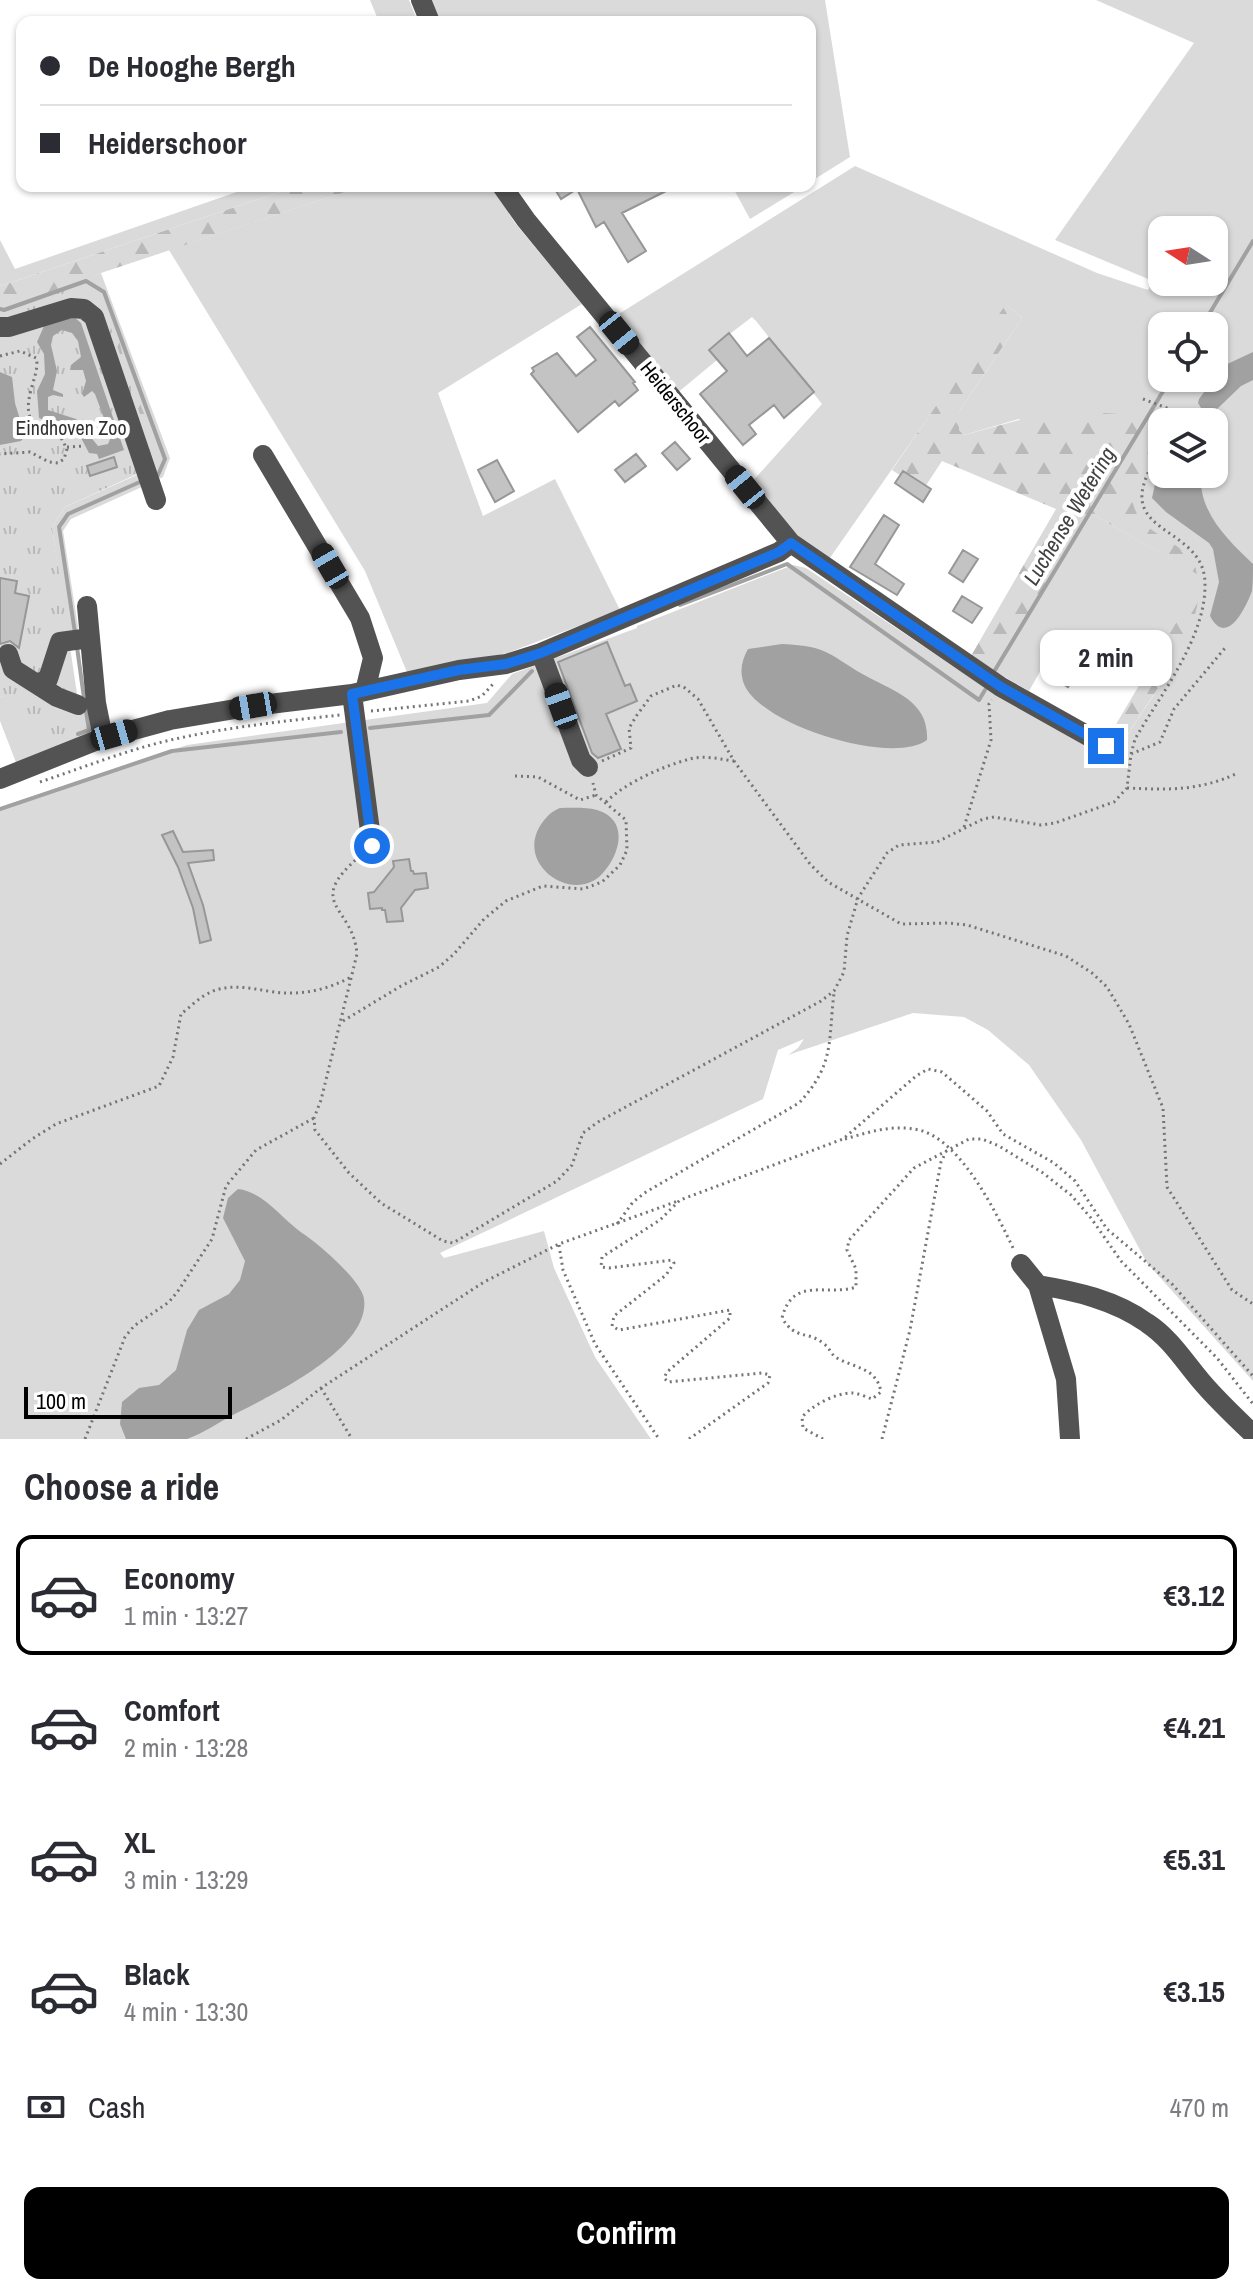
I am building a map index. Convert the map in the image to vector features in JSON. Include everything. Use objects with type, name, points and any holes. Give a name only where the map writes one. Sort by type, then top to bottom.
[{"type":"street","name":"Heiderschoor","points":[[506,192],[791,543],[1001,687],[1106,746]]},
{"type":"street","points":[[0,327],[71,308],[84,309],[94,317],[156,500]]},
{"type":"street","points":[[263,455],[360,618],[373,658],[357,700],[372,846]]},
{"type":"street","points":[[0,779],[103,738],[170,720],[253,706],[357,700],[459,670],[506,664],[541,653],[779,552],[791,543]]},
{"type":"street","points":[[87,606],[90,638],[87,704],[103,738]]},
{"type":"street","points":[[37,684],[48,679],[60,642],[90,638]]},
{"type":"street","points":[[541,653],[581,760],[588,767]]},
{"type":"street","points":[[7,663],[57,697],[87,704]]},
{"type":"street","points":[[1021,1264],[1038,1285],[1066,1379],[1070,1439]]},
{"type":"street","points":[[1038,1285],[1074,1291],[1109,1303],[1147,1322],[1178,1351],[1201,1381],[1253,1434]]},
{"type":"path","points":[[0,356],[20,351],[36,358],[39,368],[29,395],[32,418],[38,428],[60,436],[67,447],[74,449],[84,446]]},
{"type":"path","points":[[1143,399],[1165,408]]},
{"type":"path","points":[[0,454],[19,450],[58,463],[64,459],[67,447]]},
{"type":"path","points":[[617,1224],[633,1202],[646,1192],[799,1103],[813,1088],[830,1053],[834,991],[844,972],[847,936],[858,898],[887,853],[899,845],[937,842],[983,819],[994,817],[1041,825],[1055,823],[1114,802],[1127,788],[1135,739],[1195,634],[1206,583],[1201,561],[1192,549],[1154,522],[1144,509],[1142,492],[1148,477]]},
{"type":"path","points":[[1131,754],[1160,742],[1174,709],[1225,648]]},
{"type":"path","points":[[40,783],[119,754],[174,739],[254,725],[357,700],[469,701],[482,696],[506,664]]},
{"type":"path","points":[[342,1021],[439,967],[484,919],[506,901],[543,886],[583,889],[602,882],[620,865],[627,850],[626,820],[596,795],[588,767],[631,748],[629,728],[651,696],[677,685],[698,699],[734,761],[810,864],[828,882],[901,924],[967,925],[1066,956],[1107,987],[1129,1024],[1163,1108],[1167,1187],[1232,1290],[1253,1304]]},
{"type":"path","points":[[963,829],[991,740],[989,704],[1001,687]]},
{"type":"path","points":[[606,802],[621,787],[691,758],[734,761]]},
{"type":"path","points":[[1127,788],[1185,790],[1223,781],[1238,773]]},
{"type":"path","points":[[515,776],[538,777],[580,800],[596,795]]},
{"type":"path","points":[[372,846],[338,875],[333,891],[335,907],[356,944],[342,1021],[314,1118],[315,1130],[349,1173],[381,1203],[443,1241],[453,1243],[557,1181],[572,1165],[583,1133],[598,1122],[821,1001],[834,991]]},
{"type":"path","points":[[0,1164],[56,1124],[159,1086],[173,1057],[181,1014],[212,991],[245,987],[285,993],[314,991],[352,977]]},
{"type":"path","points":[[843,1139],[916,1076],[928,1069],[942,1072],[987,1111],[1003,1134],[1054,1163],[1075,1181],[1107,1229],[1172,1284],[1253,1376]]},
{"type":"path","points":[[85,1439],[125,1337],[134,1326],[169,1302],[186,1278],[212,1239],[226,1186],[256,1150],[314,1118]]},
{"type":"path","points":[[246,1439],[281,1420],[321,1388],[484,1282],[559,1244],[843,1139],[884,1128],[918,1130],[933,1136],[948,1149],[965,1166],[994,1207],[1021,1264]]},
{"type":"path","points":[[823,1439],[803,1428],[802,1417],[809,1409],[833,1397],[852,1393],[872,1399],[881,1392],[879,1382],[869,1372],[838,1359],[818,1340],[790,1330],[782,1318],[785,1305],[795,1294],[811,1289],[843,1291],[856,1287],[856,1269],[847,1250],[849,1240],[914,1168],[969,1139],[982,1139],[999,1146],[1043,1173],[1071,1195],[1121,1261],[1217,1358],[1253,1404]]},
{"type":"path","points":[[882,1439],[910,1330],[941,1162],[948,1149]]},
{"type":"path","points":[[680,1200],[650,1227],[602,1257],[601,1267],[609,1268],[661,1260],[672,1260],[674,1263],[666,1275],[614,1316],[612,1326],[619,1330],[730,1310],[730,1318],[667,1372],[664,1378],[668,1382],[762,1373],[770,1375],[768,1383],[689,1439]]},
{"type":"path","points":[[559,1244],[563,1270],[595,1344],[659,1439]]},
{"type":"path","points":[[321,1388],[352,1439]]},
{"type":"green space","points":[[370,0],[409,0],[416,16],[377,16]]},
{"type":"green space","points":[[431,0],[825,0],[850,157],[816,178],[816,16],[438,16]]},
{"type":"green space","points":[[1096,0],[1253,0],[1253,1381],[1147,1263],[1081,1140],[1029,1065],[988,1030],[964,1017],[913,1013],[788,1055],[804,1039],[778,1050],[763,1099],[440,1253],[444,1258],[544,1231],[554,1268],[595,1357],[651,1439],[0,1439],[0,807],[187,745],[487,703],[512,674],[793,565],[806,568],[986,688],[1091,749],[1109,737],[1115,726],[1127,736],[1182,647],[1195,609],[1196,590],[1139,685],[1122,675],[1136,650],[1119,641],[1105,665],[1058,640],[1029,691],[996,672],[1089,512],[1196,573],[1185,553],[1156,534],[1019,419],[964,435],[959,430],[959,412],[1022,318],[1007,305],[827,562],[786,525],[750,484],[822,404],[756,321],[752,317],[710,349],[717,360],[676,394],[614,317],[855,166],[1097,273],[1148,290],[1148,296],[1228,296],[1228,216],[1148,216],[1148,279],[1055,240],[1194,43]]},
{"type":"green space","points":[[237,192],[280,192],[0,286],[0,240],[15,269]]},
{"type":"green space","points":[[280,192],[345,192],[101,273],[87,281],[112,310],[125,365],[155,442],[158,464],[154,471],[0,320],[0,286]]},
{"type":"green space","points":[[345,192],[495,192],[515,223],[582,304],[438,393],[483,516],[555,479],[620,610],[510,652],[409,677],[365,571],[169,250]]},
{"type":"green space","points":[[735,192],[794,192],[750,219]]},
{"type":"green space","points":[[101,273],[170,458],[163,477],[159,479],[86,281]]},
{"type":"green space","name":"Eindhoven Zoo","points":[[86,281],[99,292],[157,465],[65,507],[52,527],[82,727],[37,746],[21,702],[0,696],[0,309]]},
{"type":"green space","points":[[1006,304],[1022,318],[959,412],[959,430],[964,435],[1034,416],[1060,421],[1081,413],[1121,414],[1142,422],[1148,414],[1148,456],[1137,479],[1133,494],[1134,508],[1150,529],[1185,552],[1197,574],[1089,512],[996,672],[971,656],[1056,509],[942,461],[923,490],[892,470]]},
{"type":"green space","points":[[139,474],[144,486],[71,519],[63,531],[79,633],[67,634],[52,527],[65,507]]},
{"type":"green space","points":[[1199,584],[1197,605],[1184,645],[1127,736],[1115,726]]},
{"type":"green space","points":[[0,696],[79,712],[92,710],[95,729],[89,737],[17,765],[0,721]]},
{"type":"shaded area","points":[[74,317],[81,323],[124,450],[99,459],[97,454],[89,453],[80,436],[64,422],[51,423],[39,418],[37,391],[45,374],[44,354],[37,342],[44,326]],"holes":[[[62,330],[72,333],[78,341],[81,357],[71,365],[70,370],[83,370],[86,381],[82,394],[84,397],[92,391],[95,394],[111,437],[108,444],[98,446],[76,419],[48,410],[48,397],[63,397],[63,394],[53,390],[57,371],[51,345],[53,336]]]},
{"type":"shaded area","points":[[1253,352],[1253,380],[1241,386],[1218,408],[1201,408],[1198,403],[1204,392],[1228,392],[1228,364]]},
{"type":"shaded area","points":[[0,372],[12,377],[15,403],[25,436],[21,441],[0,445]]},
{"type":"shaded area","points":[[1154,488],[1201,488],[1216,524],[1253,564],[1252,591],[1241,614],[1229,626],[1223,628],[1216,625],[1210,616],[1219,582],[1213,549],[1152,498]]},
{"type":"shaded area","points":[[782,644],[811,647],[829,653],[900,694],[923,716],[927,740],[910,747],[858,745],[800,727],[774,714],[755,699],[744,684],[742,666],[748,649]]},
{"type":"shaded area","points":[[560,808],[597,810],[607,815],[618,830],[619,839],[613,857],[602,874],[590,882],[576,885],[550,876],[535,853],[535,838],[542,823]]},
{"type":"shaded area","points":[[238,1189],[264,1200],[348,1273],[364,1299],[362,1318],[351,1336],[314,1370],[204,1431],[187,1439],[126,1439],[120,1424],[122,1402],[139,1388],[159,1385],[176,1370],[187,1330],[199,1310],[229,1294],[240,1280],[245,1261],[223,1218],[228,1198]]},
{"type":"building","points":[[557,192],[572,192],[561,199]]},
{"type":"building","points":[[578,192],[664,192],[622,213],[646,251],[628,262],[604,222],[596,227]]},
{"type":"building","points":[[590,327],[635,382],[638,390],[619,406],[615,401],[578,432],[531,374],[534,371],[532,368],[557,353],[576,376],[596,360],[577,337]]},
{"type":"building","points":[[729,333],[747,356],[769,338],[814,392],[784,418],[774,405],[749,425],[756,434],[743,445],[700,394],[727,371],[709,350]]},
{"type":"building","points":[[675,442],[690,459],[677,470],[662,453]]},
{"type":"building","points":[[636,454],[646,466],[625,482],[615,470]]},
{"type":"building","points":[[114,457],[117,467],[90,476],[87,466]]},
{"type":"building","points":[[497,460],[514,491],[495,502],[478,470]]},
{"type":"building","points":[[903,471],[931,489],[923,502],[895,483]]},
{"type":"building","points":[[884,515],[899,525],[875,564],[904,584],[897,595],[850,567]]},
{"type":"building","points":[[963,550],[978,559],[963,582],[949,573]]},
{"type":"building","points":[[0,578],[17,581],[15,593],[29,596],[19,648],[10,641],[0,644]]},
{"type":"building","points":[[962,596],[982,608],[972,623],[953,611]]},
{"type":"building","points":[[1067,635],[1084,645],[1070,669],[1076,673],[1068,687],[1053,678],[1061,665],[1053,660]]},
{"type":"building","points":[[1126,640],[1142,650],[1125,677],[1110,667]]},
{"type":"building","points":[[607,642],[625,686],[630,684],[637,701],[606,714],[621,749],[598,758],[592,753],[558,662]]},
{"type":"building","points":[[173,831],[183,852],[213,850],[214,860],[188,863],[211,940],[200,943],[193,908],[162,835]]},
{"type":"building","points":[[409,859],[414,874],[426,873],[428,888],[415,890],[401,908],[403,921],[387,922],[385,910],[370,909],[368,893],[374,892],[394,867],[393,861]]},
{"type":"waterway","name":"Luchense Wetering","points":[[1210,312],[1253,241]]},
{"type":"waterway","points":[[0,309],[86,281],[104,292],[165,459],[158,475]]},
{"type":"waterway","name":"Luchense Wetering","points":[[995,670],[1163,392]]},
{"type":"waterway","points":[[75,633],[59,527],[68,514],[142,481]]},
{"type":"waterway","name":"Luchense Wetering","points":[[680,605],[787,564],[979,700],[985,690]]},
{"type":"waterway","points":[[77,647],[84,698]]},
{"type":"waterway","name":"Luchense Wetering","points":[[370,728],[489,715],[532,671]]},
{"type":"waterway","points":[[78,734],[89,730],[86,711]]},
{"type":"waterway","name":"Luchense Wetering","points":[[0,809],[172,751],[341,732]]},
{"type":"route","points":[[372,846],[352,694],[459,670],[506,664],[541,653],[779,552],[791,543],[1001,687],[1106,746]]}]
